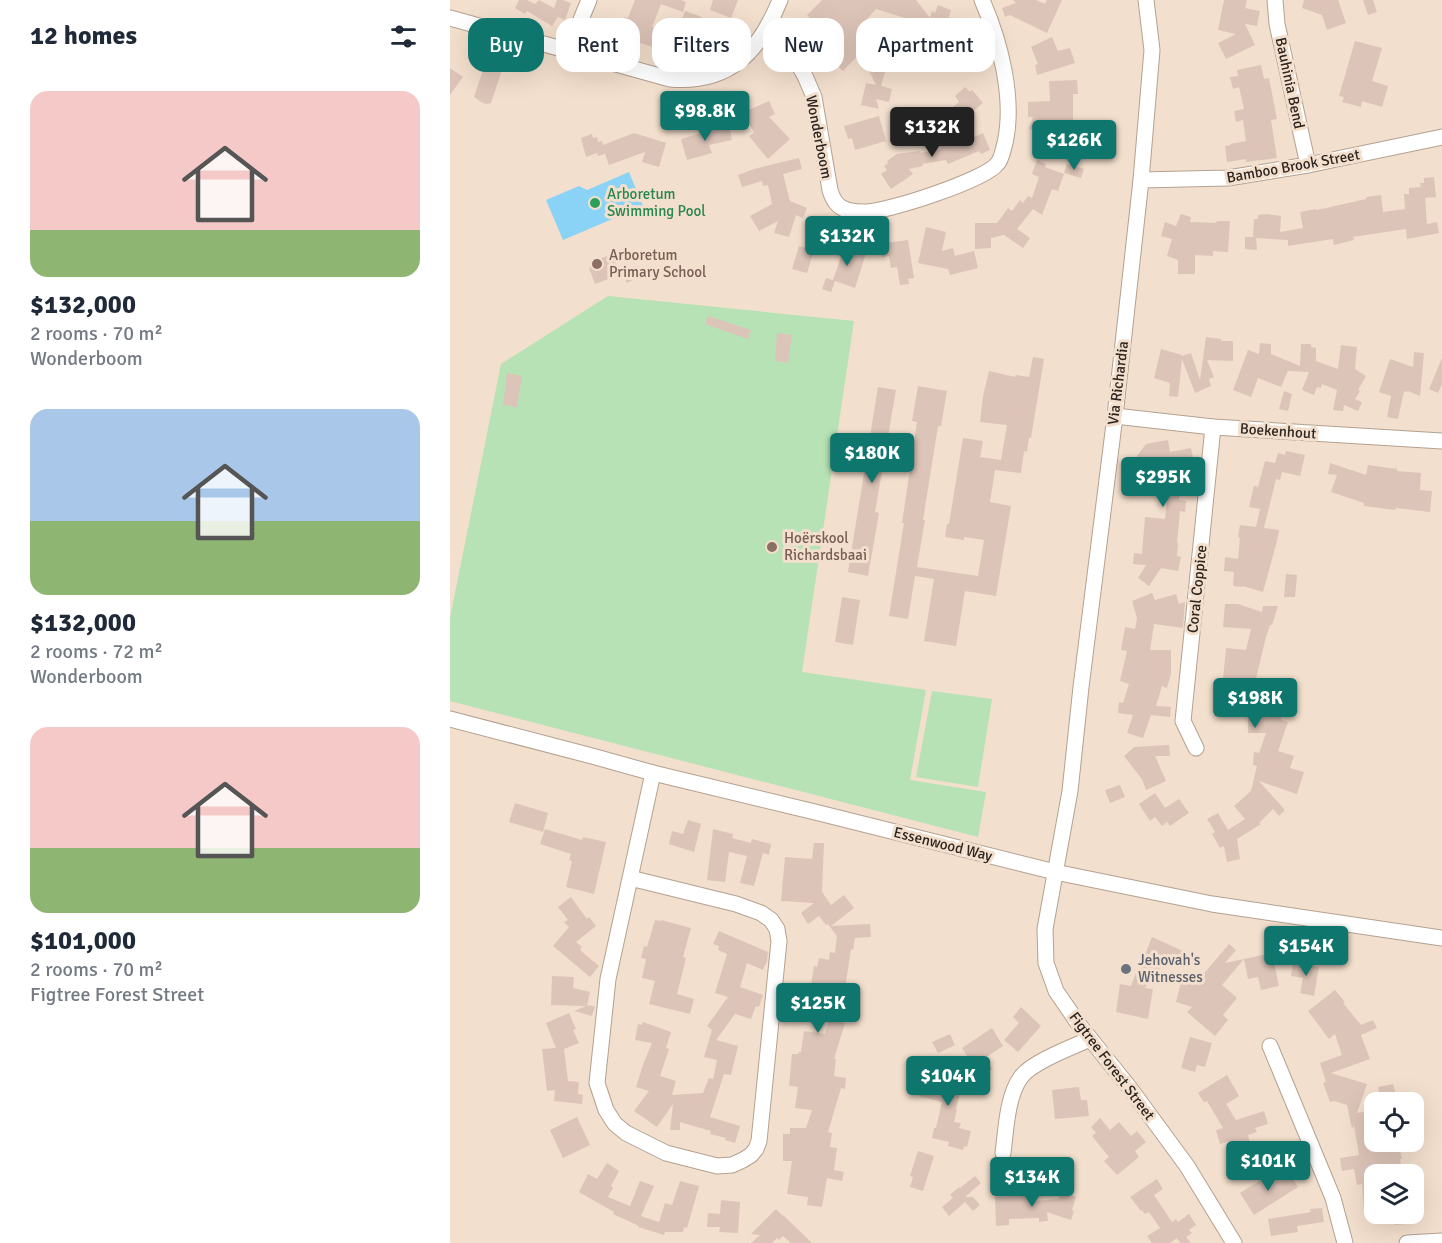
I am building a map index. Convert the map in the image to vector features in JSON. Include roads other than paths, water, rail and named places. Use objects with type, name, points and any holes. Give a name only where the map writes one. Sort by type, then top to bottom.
[{"type":"street","points":[[582,18],[589,0]]},
{"type":"street","points":[[771,18],[780,0]]},
{"type":"street","name":"Wonderboom","points":[[803,72],[814,98],[830,190],[836,204],[848,210],[866,212],[913,201],[957,185],[985,173],[998,164],[1006,137],[1007,98],[1001,54],[997,36],[982,0]]},
{"type":"street","name":"Via Richardia","points":[[1055,872],[1070,791],[1141,180],[1152,50],[1146,0]]},
{"type":"street","name":"Bauhinia Bend","points":[[1275,0],[1277,24],[1308,165]]},
{"type":"street","points":[[450,18],[556,48]]},
{"type":"street","points":[[640,71],[670,79],[687,80],[707,77],[720,73],[738,62],[753,50],[763,35]]},
{"type":"street","name":"Bamboo Brook Street","points":[[1141,180],[1228,178],[1308,165],[1442,137]]},
{"type":"street","name":"Boekenhout","points":[[1114,416],[1214,427],[1442,441]]},
{"type":"street","name":"Coral Coppice","points":[[1196,748],[1183,721],[1214,427]]},
{"type":"street","name":"Essenwood Way","points":[[450,719],[653,773],[1055,872],[1212,904],[1442,938]]},
{"type":"street","points":[[630,878],[736,904],[771,920],[777,929],[779,941],[759,1141],[756,1149],[750,1155],[732,1165],[717,1166],[666,1153],[626,1133],[615,1124],[606,1110],[597,1083],[608,979],[630,878],[653,773]]},
{"type":"street","name":"Figtree Forest Street","points":[[1055,872],[1045,929],[1046,963],[1056,991],[1187,1166],[1234,1243]]},
{"type":"street","points":[[1003,1153],[1012,1097],[1022,1076],[1044,1060],[1090,1039]]},
{"type":"street","points":[[1270,1046],[1332,1198],[1345,1243]]},
{"type":"street","points":[[1407,1243],[1442,1241]]},
{"type":"water","name":"Arboretum Swimming Pool","points":[[629,172],[643,206],[563,240],[546,200],[579,186],[587,190]]},
{"type":"place","name":"Arboretum Swimming Pool","points":[[595,203]]},
{"type":"place","name":"Arboretum Primary School","points":[[597,264]]},
{"type":"place","name":"Hoërskool Richardsbaai","points":[[772,547]]},
{"type":"place","name":"Jehovah's Witnesses","points":[[1126,969]]}]
